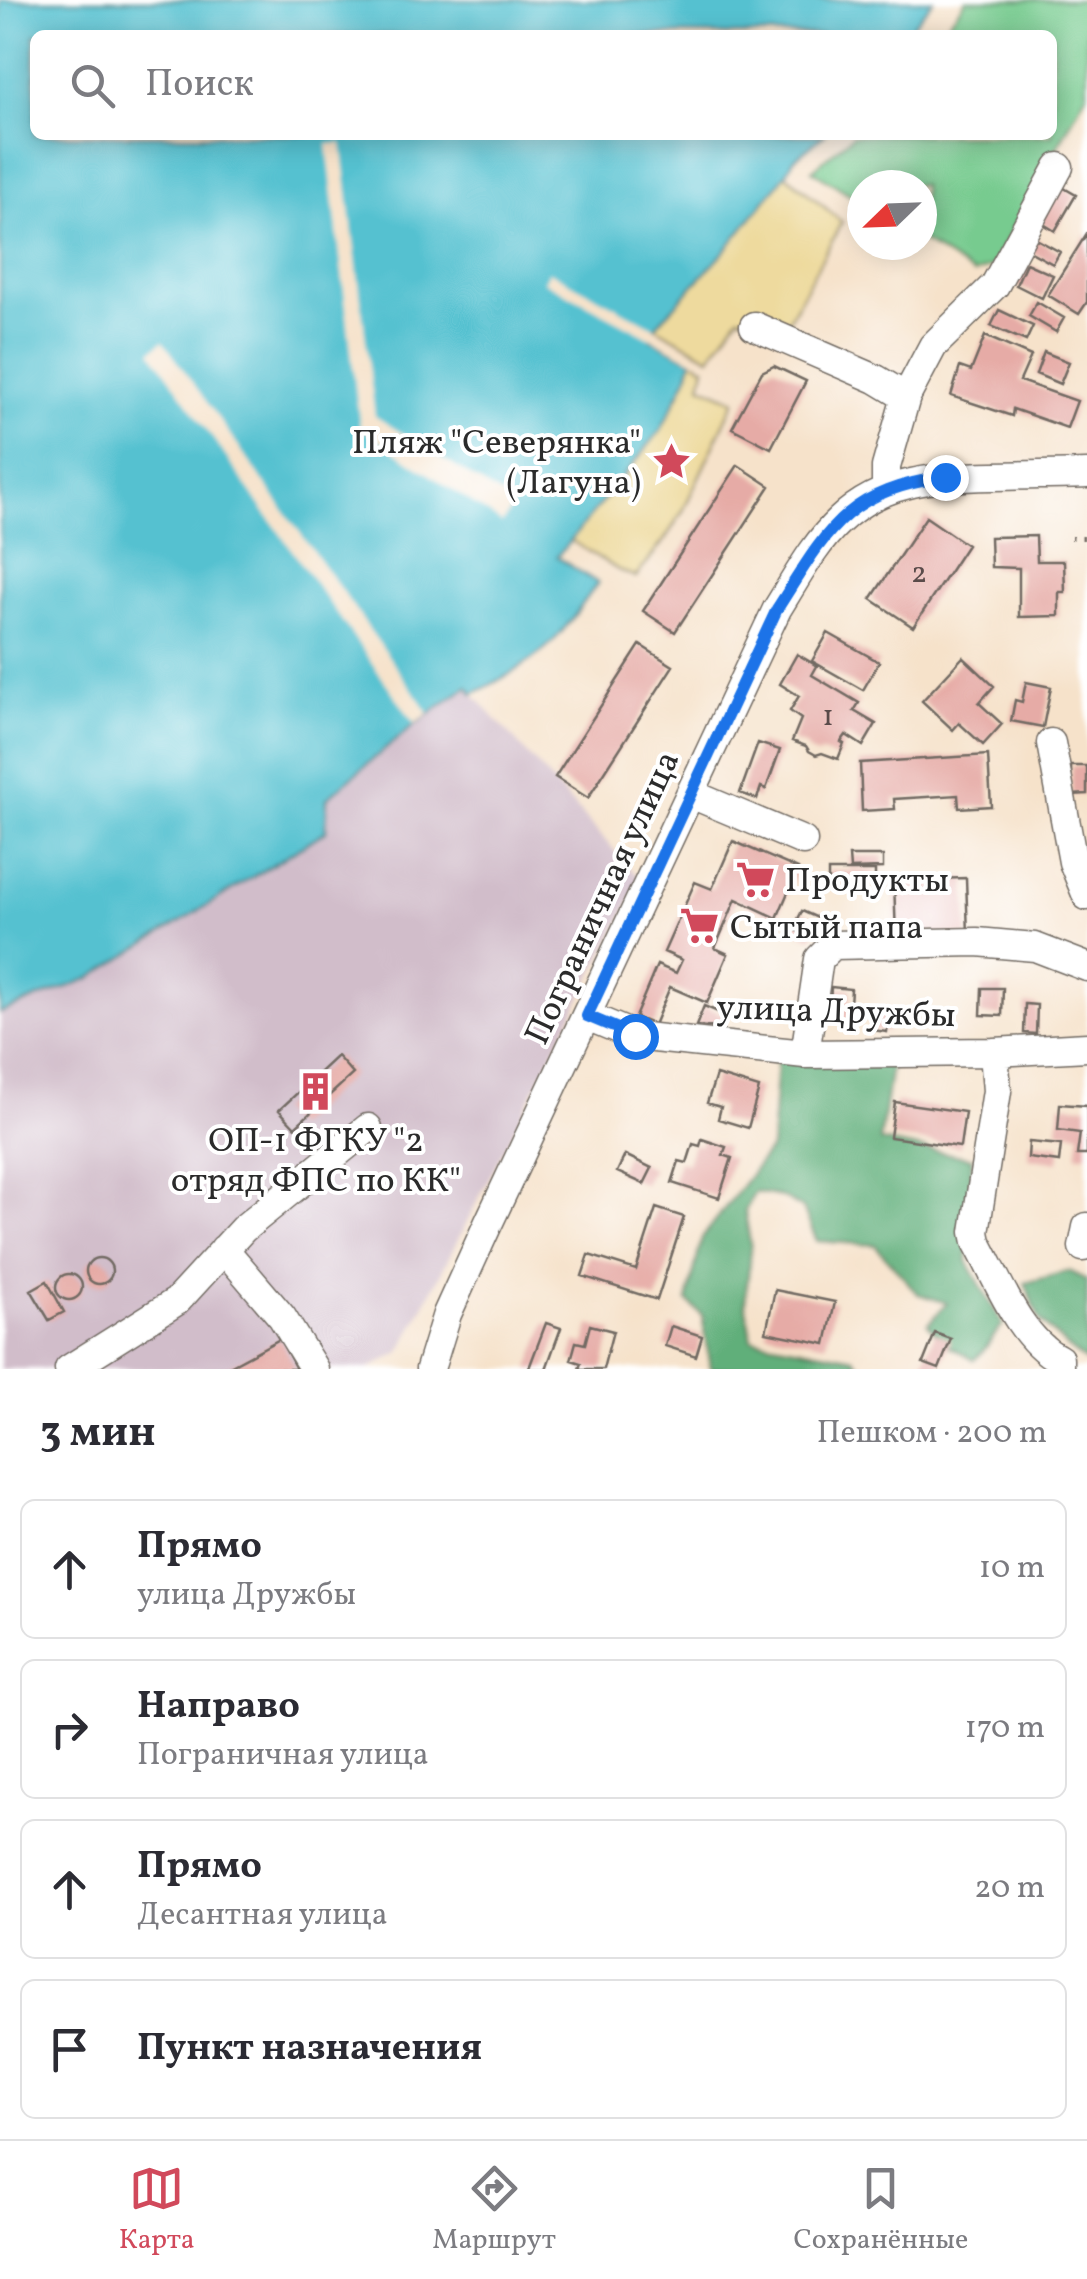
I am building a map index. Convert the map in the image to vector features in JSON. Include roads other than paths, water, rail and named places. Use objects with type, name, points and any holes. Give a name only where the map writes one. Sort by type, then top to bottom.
[{"type":"street","points":[[886,490],[886,467],[906,397],[933,346],[995,285],[1059,166]]},
{"type":"street","points":[[754,326],[876,379],[906,397]]},
{"type":"street","name":"Пограничная улица","points":[[430,1369],[447,1314],[777,609],[813,553],[838,522],[862,502],[911,482],[945,477],[1087,474]]},
{"type":"street","points":[[1051,743],[1073,862],[1087,896]]},
{"type":"street","points":[[691,794],[802,841]]},
{"type":"street","points":[[805,1054],[819,959],[833,945],[977,942],[1035,948],[1087,967]]},
{"type":"street","name":"улица Дружбы","points":[[587,1016],[635,1036],[805,1054],[1087,1047]]},
{"type":"street","points":[[994,1052],[996,1091],[976,1242],[1026,1330],[1059,1359],[1059,1369]]},
{"type":"street","points":[[69,1369],[176,1301],[242,1230],[368,1128]]},
{"type":"street","points":[[224,1249],[282,1316],[314,1369]]},
{"type":"water","points":[[0,0],[933,0],[909,30],[30,30],[30,140],[818,140],[794,159],[724,252],[655,327],[651,339],[692,360],[688,375],[661,430],[557,557],[598,583],[559,635],[530,661],[496,682],[473,694],[468,686],[415,724],[327,798],[326,831],[91,978],[0,1013]]},
{"type":"place","name":"Пляж \"Северянка\" (Лагуна)","points":[[671,461]]},
{"type":"place","name":"Продукты","points":[[755,879]]},
{"type":"place","name":"Сытый папа","points":[[700,926]]},
{"type":"place","name":"ОП-1 ФГКУ \"2 отряд ФПС по КК\"","points":[[316,1092]]}]
